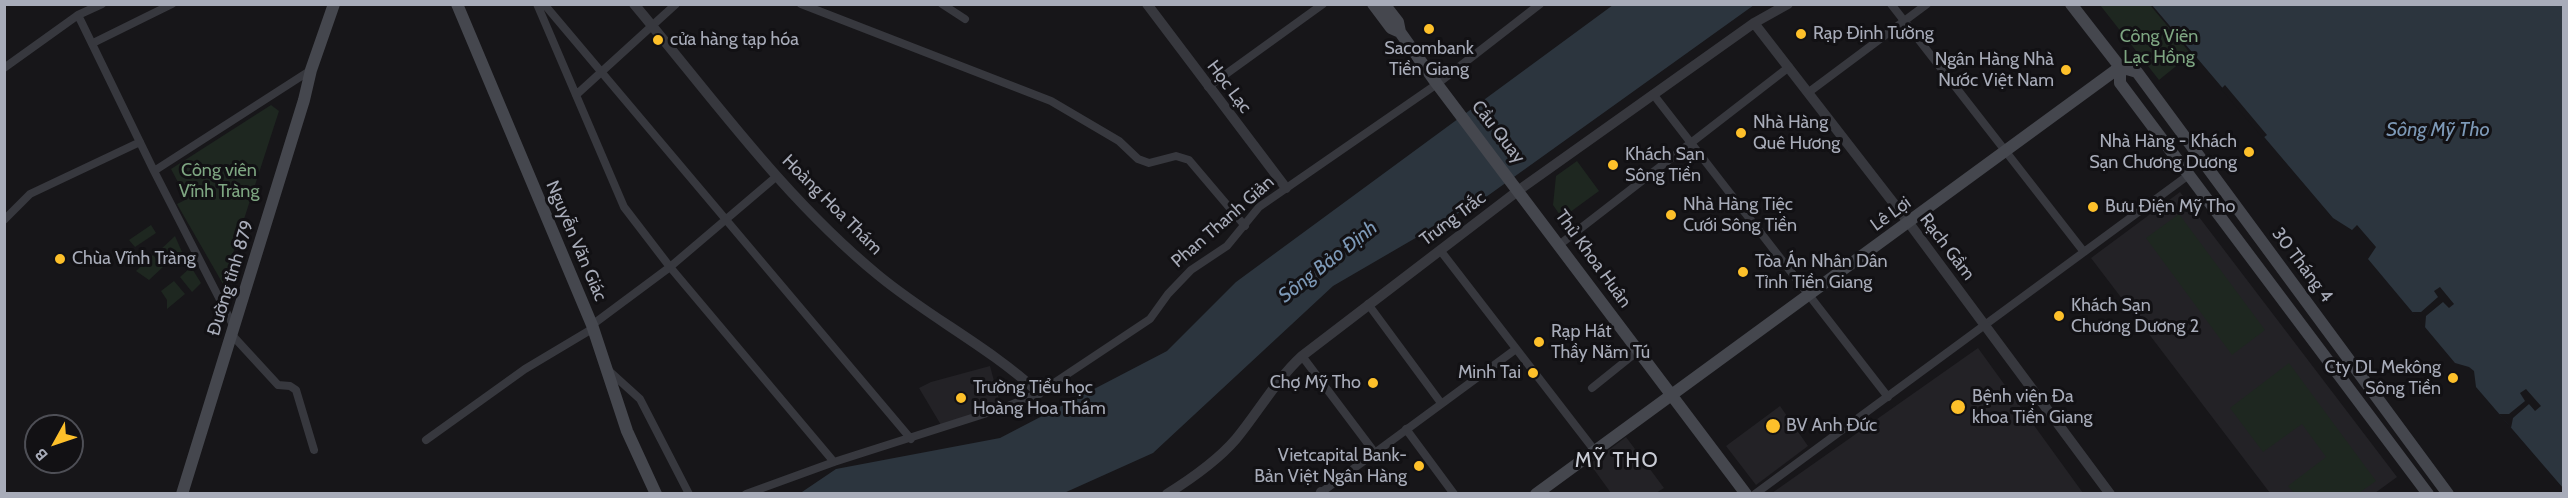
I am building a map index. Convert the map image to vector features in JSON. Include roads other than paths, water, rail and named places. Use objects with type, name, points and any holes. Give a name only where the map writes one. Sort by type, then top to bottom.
[{"type":"main road","name":"Đường tỉnh 879","points":[[182,494],[311,70],[334,4]]},
{"type":"main road","name":"Nguyễn Văn Giác","points":[[457,4],[592,327],[627,431],[651,491]]},
{"type":"main road","points":[[1373,4],[1391,28],[1400,32]]},
{"type":"main road","points":[[1384,4],[1398,22],[1400,32]]},
{"type":"main road","name":"30 Tháng 4","points":[[2071,4],[2120,67],[2137,72],[2448,494]]},
{"type":"main road","name":"Cầu Quay","points":[[1400,32],[1516,186]]},
{"type":"main road","name":"30 Tháng 4","points":[[2120,67],[2120,83],[2428,494]]},
{"type":"main road","name":"Lê Lợi","points":[[1536,494],[2006,153],[2120,67]]},
{"type":"main road","points":[[2190,174],[2204,163]]},
{"type":"main road","name":"Thủ Khoa Huân","points":[[1516,186],[1746,494]]},
{"type":"street","points":[[4,68],[42,38],[78,15],[102,4]]},
{"type":"street","points":[[93,43],[172,4]]},
{"type":"street","points":[[537,4],[624,207],[670,267],[834,462]]},
{"type":"street","points":[[544,4],[911,439]]},
{"type":"street","name":"Hoàng Hoa Thám","points":[[634,4],[777,176],[822,223],[877,274],[1007,363],[1039,393]]},
{"type":"street","points":[[576,95],[676,4]]},
{"type":"street","points":[[801,4],[1051,101],[1119,141],[1138,159],[1149,163],[1167,156],[1183,156],[1189,160],[1245,226]]},
{"type":"street","points":[[942,4],[965,19]]},
{"type":"street","name":"Học Lạc","points":[[1147,4],[1286,188]]},
{"type":"street","points":[[1208,87],[1323,4]]},
{"type":"street","name":"Phan Thanh Giản","points":[[746,494],[834,462],[1006,407],[1039,393],[1150,320],[1168,294],[1191,270],[1227,246],[1259,207],[1437,84],[1540,4]]},
{"type":"street","name":"Trưng Trắc","points":[[1167,494],[1208,465],[1234,441],[1284,373],[1302,356],[1440,250],[1516,186],[1653,94],[1754,22],[1788,4]]},
{"type":"street","points":[[1891,4],[2084,252]]},
{"type":"street","points":[[1809,92],[1927,4]]},
{"type":"street","points":[[78,15],[233,331],[278,385],[290,386],[296,390],[314,450]]},
{"type":"street","name":"Rạch Gầm","points":[[1754,22],[1909,223],[2110,494]]},
{"type":"street","points":[[1559,244],[1789,67]]},
{"type":"street","points":[[154,171],[311,70]]},
{"type":"street","points":[[1653,94],[1888,397]]},
{"type":"street","points":[[4,220],[23,199],[46,184],[140,142]]},
{"type":"street","points":[[1755,494],[2190,174]]},
{"type":"street","points":[[426,440],[525,369],[592,327],[670,267],[777,176]]},
{"type":"street","points":[[1440,250],[1595,451]]},
{"type":"street","points":[[1368,304],[1442,403]]},
{"type":"street","points":[[2309,333],[2322,323]]},
{"type":"street","points":[[1320,493],[1516,349]]},
{"type":"street","points":[[1592,388],[1638,351]]},
{"type":"street","points":[[1302,356],[1375,453]]},
{"type":"street","points":[[605,368],[640,399],[689,494]]},
{"type":"street","points":[[1406,429],[1454,494]]},
{"type":"water","name":"Sông Bảo Định","points":[[1613,5],[1754,5],[1486,197],[1333,286],[1153,453],[1064,493],[799,494],[836,469],[1000,438],[1167,351],[1236,282]]},
{"type":"water","name":"Sông Mỹ Tho","points":[[2152,5],[2563,5],[2563,488],[2476,387],[2474,371],[2455,363],[2368,259],[2376,247],[2357,225],[2352,230],[2333,218]]},
{"type":"place","name":"Sacombank Tiền Giang","points":[[1429,29]]},
{"type":"place","name":"Rạp Định Tường","points":[[1801,34]]},
{"type":"place","name":"cửa hàng tạp hóa","points":[[658,40]]},
{"type":"place","name":"Ngân Hàng Nhà Nước Việt Nam","points":[[2066,70]]},
{"type":"place","name":"Nhà Hàng Quê Hương","points":[[1741,133]]},
{"type":"place","name":"Nhà Hàng - Khách Sạn Chương Dương","points":[[2249,152]]},
{"type":"place","name":"Khách Sạn Sông Tiền","points":[[1613,165]]},
{"type":"place","name":"Bưu Điện Mỹ Tho","points":[[2093,207]]},
{"type":"place","name":"Nhà Hàng Tiệc Cưới Sông Tiền","points":[[1671,215]]},
{"type":"place","name":"Chùa Vĩnh Tràng","points":[[60,259]]},
{"type":"place","name":"Tòa Án Nhân Dân Tỉnh Tiền Giang","points":[[1743,272]]},
{"type":"place","name":"Khách Sạn Chương Dương 2","points":[[2059,316]]},
{"type":"place","name":"Rạp Hát Thầy Năm Tú","points":[[1539,342]]},
{"type":"place","name":"Minh Tai","points":[[1533,373]]},
{"type":"place","name":"Cty DL Mekông Sông Tiền","points":[[2453,378]]},
{"type":"place","name":"Chợ Mỹ Tho","points":[[1373,383]]},
{"type":"place","name":"Trường Tiểu học Hoàng Hoa Thám","points":[[961,398]]},
{"type":"place","name":"Bệnh viện Đa khoa Tiền Giang","points":[[1958,407]]},
{"type":"place","name":"BV Anh Đức","points":[[1773,426]]},
{"type":"place","name":"Vietcapital Bank- Bản Việt Ngân Hàng","points":[[1419,466]]},
{"type":"district","name":"MỸ THO","points":[[1617,461]]},
{"type":"park label","name":"Công Viên Lạc Hồng","points":[[2159,47]]},
{"type":"park label","name":"Công viên Vĩnh Tràng","points":[[219,181]]}]
